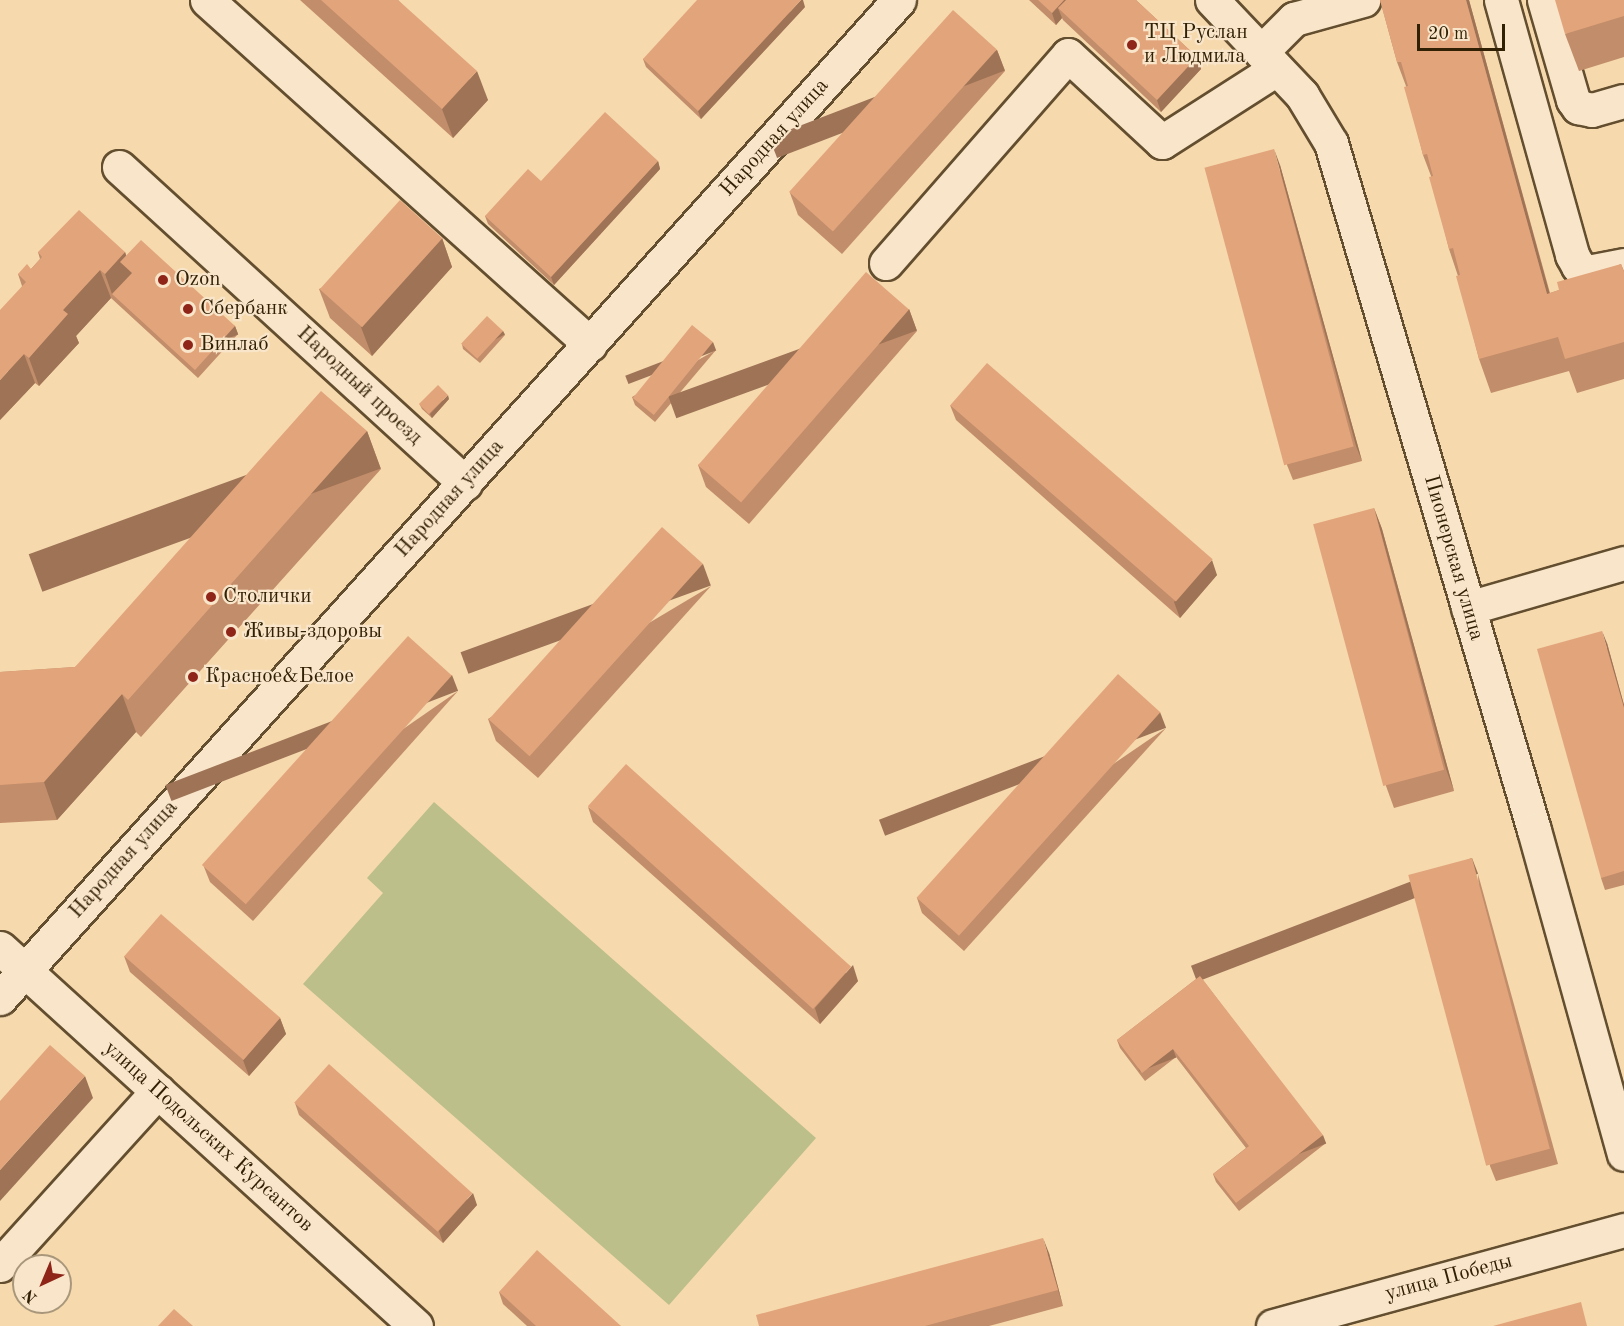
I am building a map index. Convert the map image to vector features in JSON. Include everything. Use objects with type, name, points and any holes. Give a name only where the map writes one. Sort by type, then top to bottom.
[{"type":"street","points":[[207,0],[590,344]]},
{"type":"street","name":"Народная улица","points":[[0,998],[899,0]]},
{"type":"street","name":"Пионерская улица","points":[[1212,0],[1302,95],[1331,143],[1468,608],[1624,1154]]},
{"type":"street","points":[[885,263],[1068,55],[1162,142],[1269,60],[1294,19],[1363,0]]},
{"type":"street","points":[[1501,0],[1572,255],[1578,266],[1588,272],[1624,265]]},
{"type":"street","points":[[1544,0],[1573,100],[1578,107],[1592,110],[1624,101]]},
{"type":"street","name":"Народный проезд","points":[[119,167],[465,483]]},
{"type":"street","points":[[1468,608],[1624,563]]},
{"type":"street","name":"улица Подольских Курсантов","points":[[0,948],[416,1326]]},
{"type":"street","points":[[0,1265],[158,1091]]},
{"type":"street","name":"улица Победы","points":[[1274,1326],[1624,1230]]},
{"type":"green space","points":[[434,802],[816,1138],[669,1305],[303,984],[383,893],[367,878]]},
{"type":"building","points":[[321,0],[398,0],[477,71],[442,109]]},
{"type":"building","points":[[697,0],[801,0],[698,111],[643,59]]},
{"type":"building","points":[[1038,0],[1064,0],[1052,13]]},
{"type":"building","name":"ТЦ Руслан и Людмила","points":[[1066,0],[1136,0],[1197,57],[1157,100],[1058,8]]},
{"type":"building","points":[[1380,0],[1466,0],[1547,294],[1559,290],[1557,282],[1621,264],[1624,272],[1624,342],[1565,359],[1558,337],[1479,359],[1456,276],[1460,275],[1453,248],[1449,249],[1429,177],[1433,176],[1427,154],[1423,155],[1404,87],[1408,86],[1401,62],[1397,62]]},
{"type":"building","points":[[1555,0],[1624,0],[1624,16],[1565,34]]},
{"type":"building","points":[[953,10],[997,49],[833,232],[789,192]]},
{"type":"building","points":[[605,112],[658,161],[551,277],[485,216],[528,169],[541,181]]},
{"type":"building","points":[[1274,149],[1354,447],[1284,465],[1204,168]]},
{"type":"building","points":[[400,200],[442,238],[362,327],[320,289]]},
{"type":"building","points":[[79,210],[125,252],[105,274],[100,270],[63,310],[68,314],[29,358],[24,354],[0,380],[0,310],[26,282],[18,274],[27,264],[31,269],[42,257],[38,252]]},
{"type":"building","points":[[141,240],[235,326],[195,370],[112,294],[132,273],[120,262]]},
{"type":"building","points":[[866,272],[909,309],[741,503],[698,465]]},
{"type":"building","points":[[487,316],[503,331],[477,359],[461,344]]},
{"type":"building","points":[[692,325],[713,342],[654,415],[633,398]]},
{"type":"building","points":[[987,363],[1213,559],[1176,601],[950,405]]},
{"type":"building","points":[[438,385],[448,395],[429,414],[419,404]]},
{"type":"building","points":[[321,391],[367,431],[128,700],[122,694],[44,782],[0,785],[0,672],[75,667]]},
{"type":"building","points":[[1374,508],[1444,770],[1383,786],[1313,524]]},
{"type":"building","points":[[662,527],[703,564],[530,756],[489,719]]},
{"type":"building","points":[[1602,631],[1624,708],[1624,871],[1601,878],[1537,649]]},
{"type":"building","points":[[408,636],[452,675],[246,904],[202,865]]},
{"type":"building","points":[[1118,674],[1160,712],[959,936],[917,898]]},
{"type":"building","points":[[626,764],[851,967],[813,1009],[588,806]]},
{"type":"building","points":[[1472,858],[1550,1149],[1486,1166],[1408,875]]},
{"type":"building","points":[[161,914],[280,1018],[244,1060],[124,956]]},
{"type":"building","points":[[1200,976],[1323,1135],[1236,1203],[1213,1174],[1249,1146],[1173,1049],[1142,1073],[1117,1040]]},
{"type":"building","points":[[50,1045],[85,1076],[0,1170],[0,1101]]},
{"type":"building","points":[[329,1064],[472,1193],[438,1232],[294,1103]]},
{"type":"building","points":[[1043,1238],[1058,1290],[925,1326],[759,1326],[756,1315]]},
{"type":"building","points":[[537,1250],[621,1326],[536,1326],[499,1292]]},
{"type":"building","points":[[1581,1302],[1587,1326],[1493,1326]]},
{"type":"building","points":[[174,1309],[193,1326],[158,1326]]},
{"type":"place","name":"ТЦ Руслан и Людмила","points":[[1132,45]]},
{"type":"place","name":"Ozon","points":[[163,280]]},
{"type":"place","name":"Сбербанк","points":[[188,309]]},
{"type":"place","name":"Винлаб","points":[[188,345]]},
{"type":"place","name":"Столички","points":[[211,597]]},
{"type":"place","name":"Живы-здоровы","points":[[231,632]]},
{"type":"place","name":"Красное&Белое","points":[[193,677]]}]
